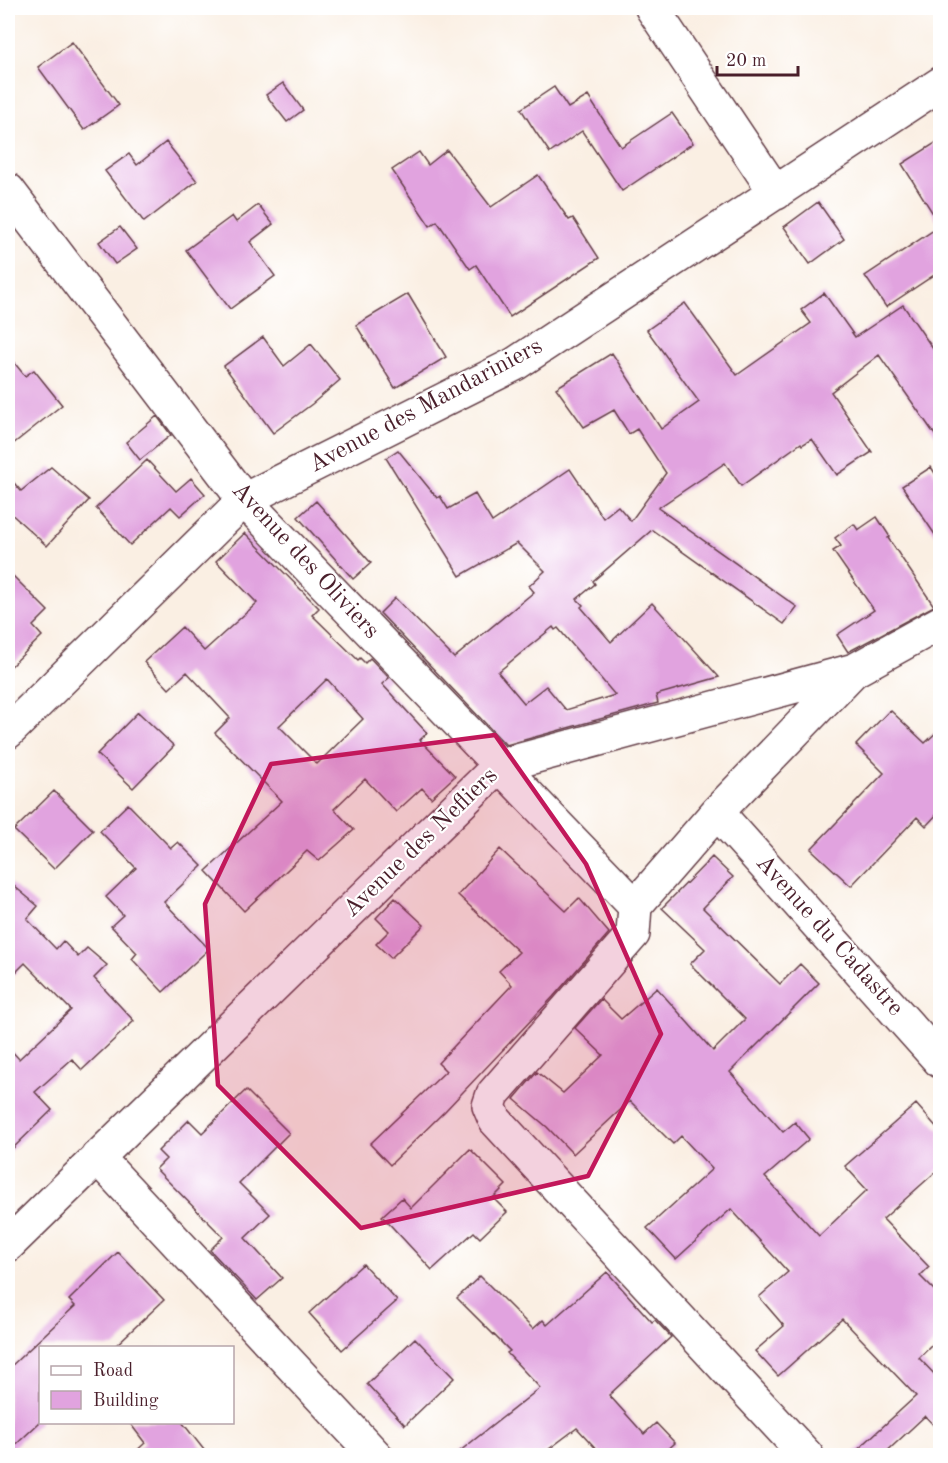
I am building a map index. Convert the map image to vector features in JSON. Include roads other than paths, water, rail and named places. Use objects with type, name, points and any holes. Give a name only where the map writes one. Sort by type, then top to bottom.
[{"type":"street","points":[[652,8],[776,193]]},
{"type":"street","name":"Avenue des Mandariniers","points":[[8,732],[244,500],[515,364],[940,84]]},
{"type":"street","name":"Avenue des Oliviers","points":[[10,200],[244,500],[635,906]]},
{"type":"street","name":"Avenue des Nefliers","points":[[8,1245],[499,766],[855,670],[940,623]]},
{"type":"street","points":[[807,1455],[495,1120],[490,1111],[490,1101],[493,1094],[633,934],[635,906],[717,812],[855,670]]},
{"type":"street","name":"Avenue du Cadastre","points":[[717,812],[940,1061]]},
{"type":"street","points":[[97,1156],[376,1455]]}]
